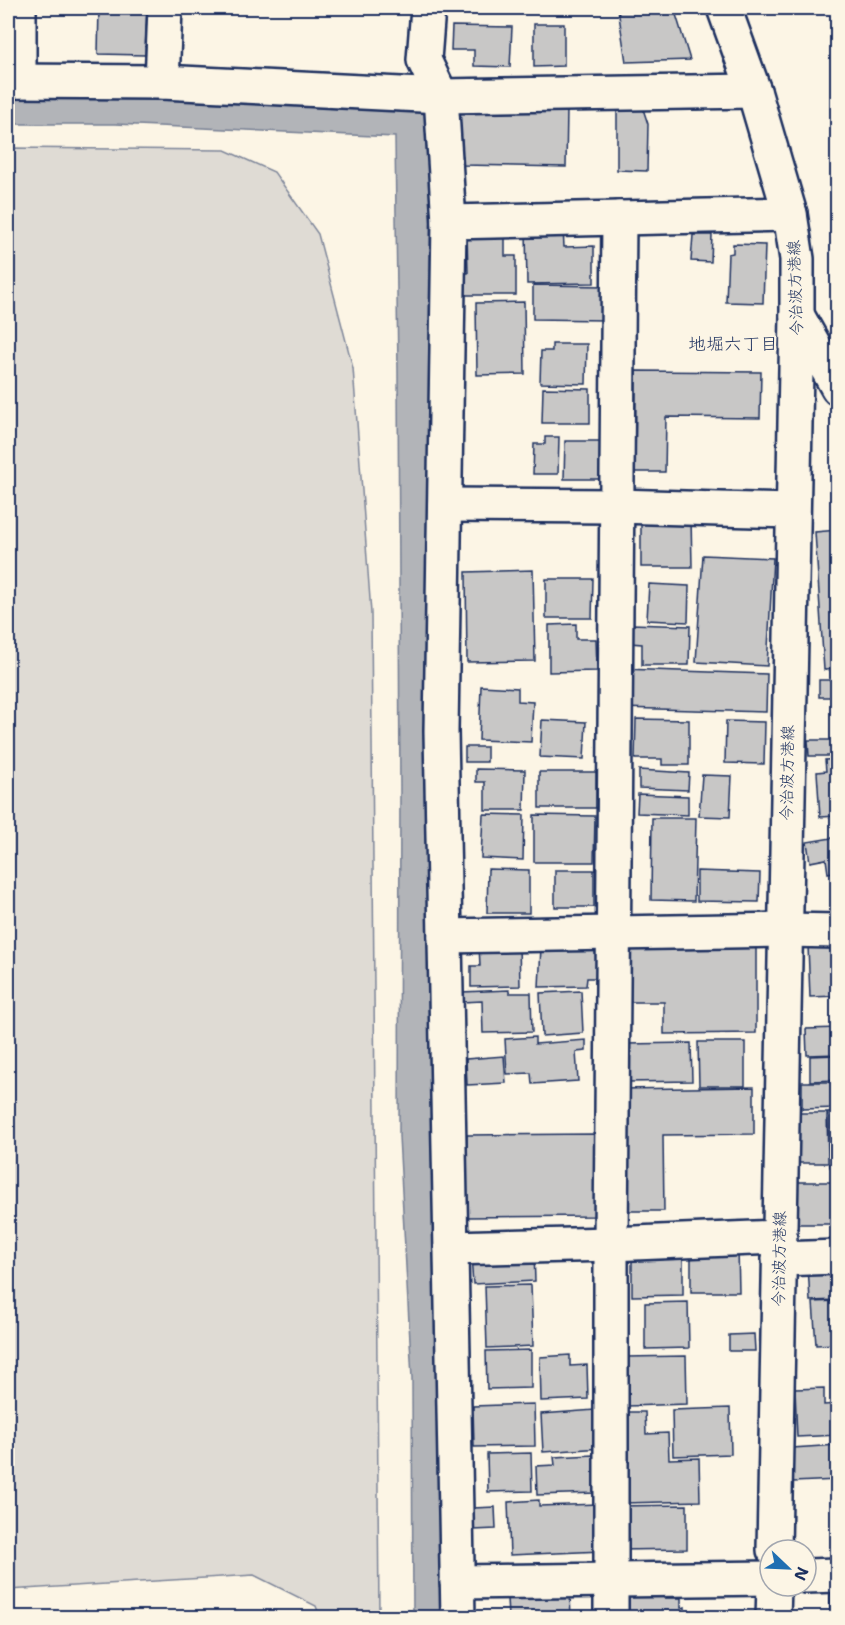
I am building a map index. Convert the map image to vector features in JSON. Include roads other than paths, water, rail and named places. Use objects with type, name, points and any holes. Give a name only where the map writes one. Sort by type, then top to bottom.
[{"type":"street","points":[[19,8],[13,81],[162,82],[441,96],[754,91]]},
{"type":"street","points":[[162,82],[165,8]]},
{"type":"street","points":[[428,8],[424,60],[441,96],[449,222],[441,730],[458,1617]]},
{"type":"street","name":"今治波方港線","points":[[724,8],[754,91],[790,214],[797,259],[774,1538]]},
{"type":"street","points":[[449,222],[790,214]]},
{"type":"street","points":[[611,1617],[611,1244],[619,218]]},
{"type":"street","points":[[797,315],[837,388]]},
{"type":"street","points":[[445,505],[617,506],[792,511]]},
{"type":"street","points":[[445,936],[837,931]]},
{"type":"street","points":[[451,1248],[611,1244],[779,1248],[837,1257]]},
{"type":"street","points":[[818,1576],[837,1575]]},
{"type":"street","points":[[457,1582],[758,1578]]},
{"type":"street","points":[[773,1617],[774,1598]]},
{"type":"district","name":"地堀六丁目","points":[[733,344]]}]
